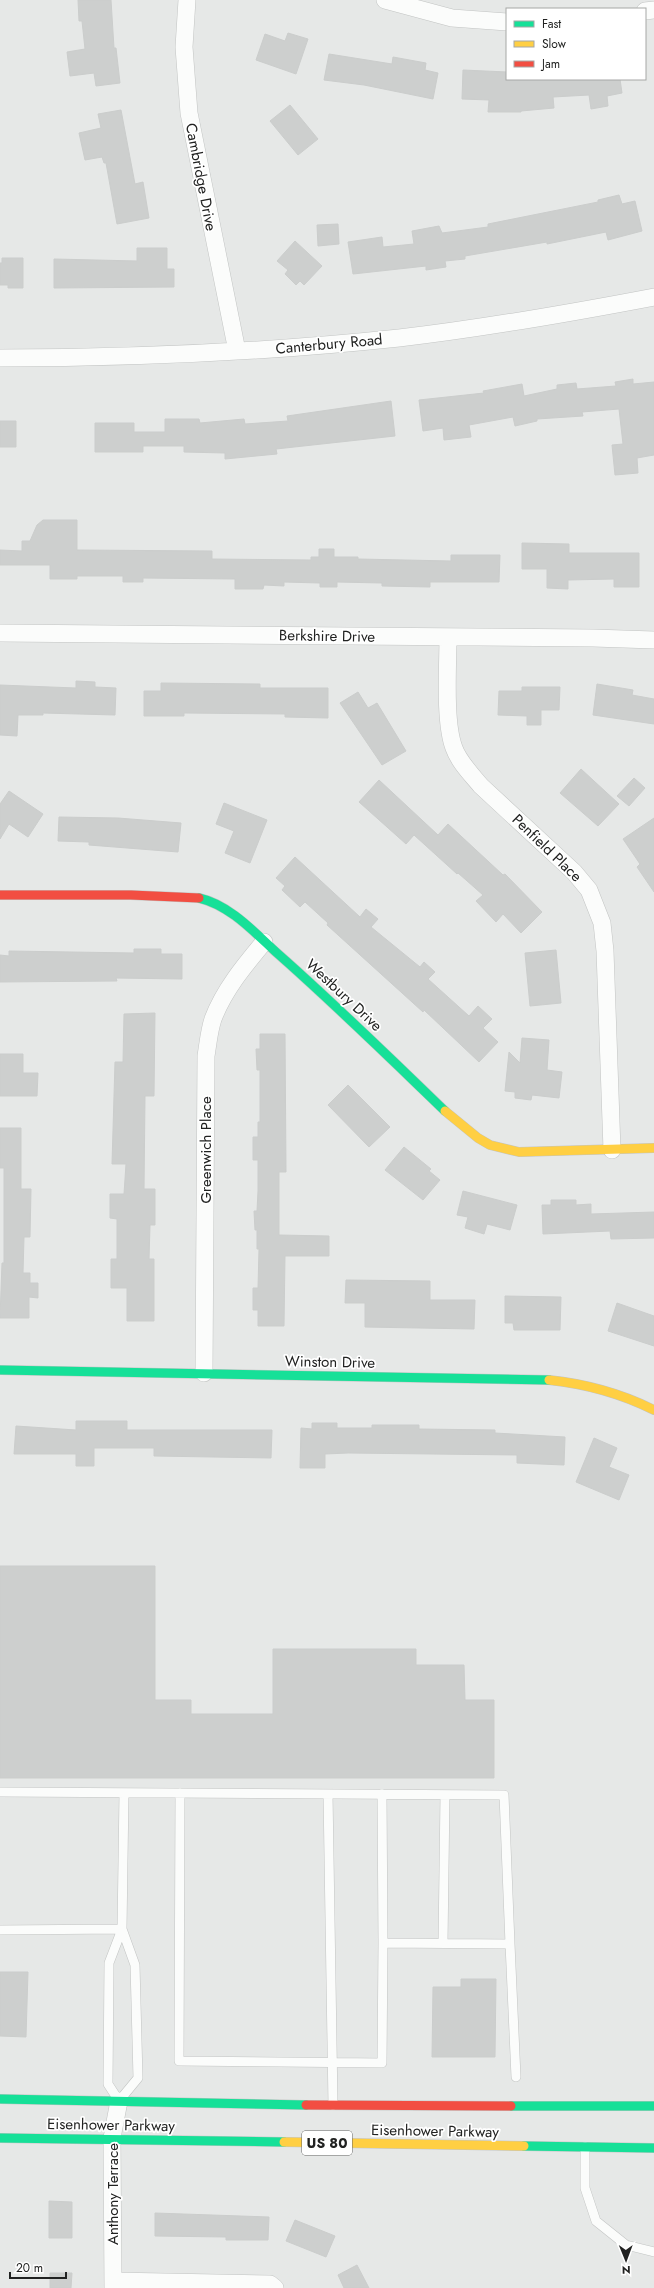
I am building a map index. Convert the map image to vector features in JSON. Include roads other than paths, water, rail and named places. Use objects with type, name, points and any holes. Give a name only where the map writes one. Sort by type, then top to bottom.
[{"type":"street","name":"Cambridge Drive","points":[[187,0],[184,47],[189,113],[237,351]]},
{"type":"street","points":[[386,0],[416,10],[452,18],[506,22]]},
{"type":"street","name":"Canterbury Road","points":[[0,358],[126,357],[328,345],[488,326],[654,297]]},
{"type":"street","name":"Berkshire Drive","points":[[0,633],[593,638],[654,640]]},
{"type":"street","name":"Penfield Place","points":[[448,637],[450,733],[454,749],[481,786],[574,872],[589,890],[602,923],[605,951],[612,1150]]},
{"type":"street","name":"Westbury Drive","points":[[0,895],[190,896],[204,899],[222,907],[264,942],[317,988],[449,1114],[478,1138],[490,1145],[520,1152],[654,1148]]},
{"type":"street","name":"Greenwich Place","points":[[204,1374],[206,1056],[213,1020],[219,1006],[237,976],[264,942]]},
{"type":"street","name":"Winston Drive","points":[[0,1370],[537,1379],[582,1383],[604,1388],[654,1410]]},
{"type":"street","name":"Eisenhower Parkway","points":[[0,2099],[334,2105],[654,2106]]},
{"type":"street","name":"Anthony Terrace","points":[[113,2284],[112,2138],[119,2101]]},
{"type":"street","name":"Eisenhower Parkway","points":[[0,2138],[112,2138],[654,2148]]},
{"type":"street","points":[[113,2284],[217,2282],[270,2284],[275,2288]]},
{"type":"lane","points":[[0,1792],[504,1795],[516,2077]]},
{"type":"lane","points":[[122,1929],[135,1965],[138,2078],[119,2101],[108,2084],[109,1963],[122,1929],[124,1793]]},
{"type":"lane","points":[[180,1793],[179,2061],[382,2063],[382,1794]]},
{"type":"lane","points":[[328,1794],[334,2105]]},
{"type":"lane","points":[[443,1943],[445,1795]]},
{"type":"lane","points":[[0,1930],[122,1929]]},
{"type":"lane","points":[[383,1943],[510,1944]]},
{"type":"lane","points":[[585,2147],[585,2188],[596,2221],[626,2245],[654,2252]]}]
